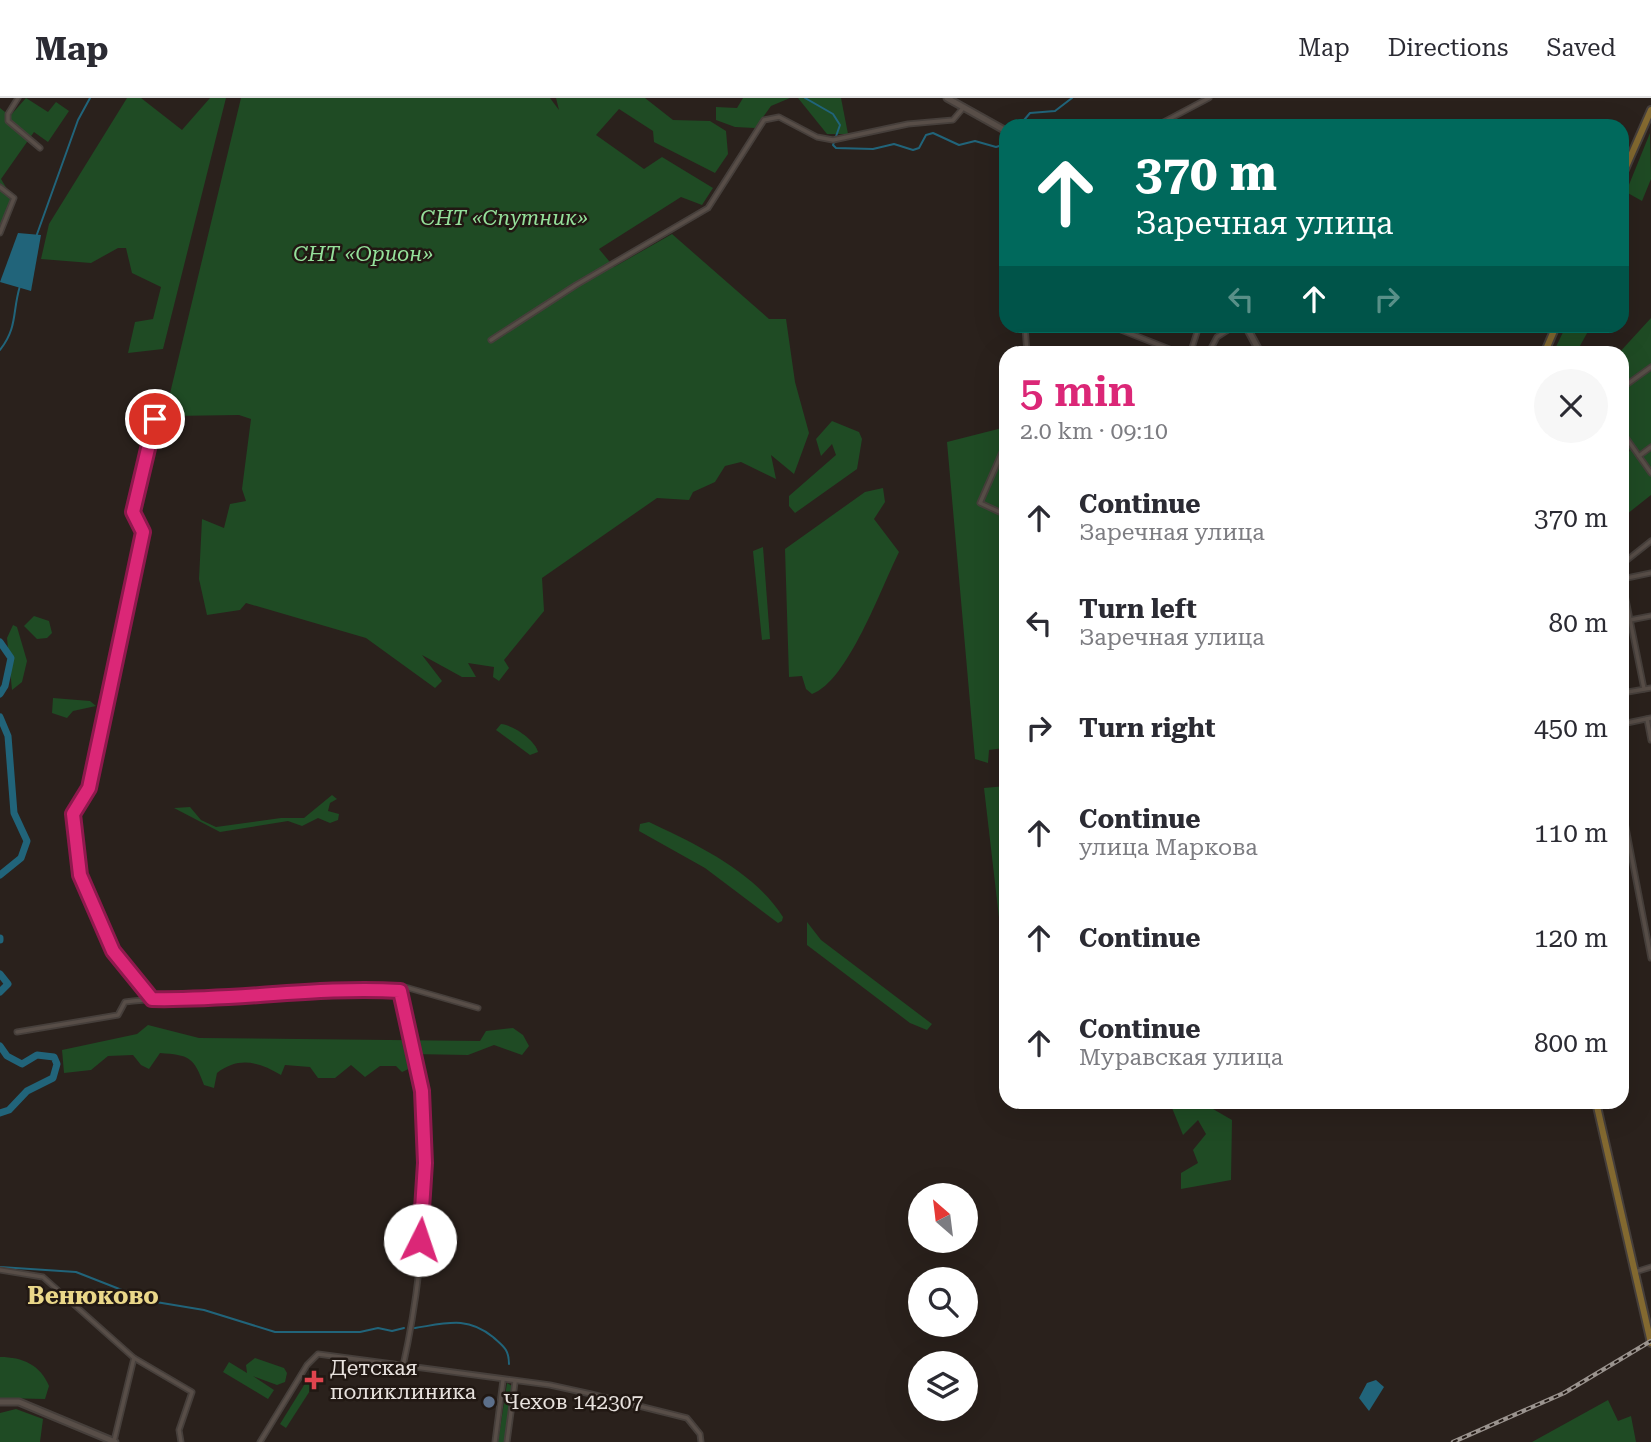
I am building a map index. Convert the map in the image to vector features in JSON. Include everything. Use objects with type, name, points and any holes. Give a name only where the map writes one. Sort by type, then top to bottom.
[{"type":"main road","points":[[947,98],[999,127]]},
{"type":"main road","points":[[1629,160],[1651,110]]},
{"type":"main road","points":[[1598,1109],[1651,1343]]},
{"type":"main road","points":[[3,1402],[19,1402],[114,1442]]},
{"type":"street","points":[[18,98],[8,114],[8,121],[40,148]]},
{"type":"street","points":[[1169,119],[1209,98]]},
{"type":"street","points":[[491,340],[708,208],[764,120],[779,117],[817,137],[832,140],[908,124],[953,120],[964,107]]},
{"type":"street","points":[[0,187],[14,198],[0,233]]},
{"type":"street","points":[[1129,333],[1162,346]]},
{"type":"street","points":[[1212,346],[1217,337],[1223,333]]},
{"type":"street","points":[[1629,383],[1651,367]]},
{"type":"street","points":[[152,999],[113,951],[80,875],[73,814],[89,788],[143,532],[133,512],[141,469],[155,419],[155,400]]},
{"type":"street","points":[[1629,442],[1651,473]]},
{"type":"street","points":[[1639,456],[1651,447]]},
{"type":"street","points":[[999,455],[979,503],[999,513]]},
{"type":"street","points":[[1629,558],[1651,541]]},
{"type":"street","points":[[1629,578],[1651,573]]},
{"type":"street","points":[[1629,616],[1644,689]]},
{"type":"street","points":[[1630,621],[1651,616]]},
{"type":"street","points":[[1629,692],[1651,688]]},
{"type":"street","points":[[1629,723],[1649,719],[1651,740]]},
{"type":"street","points":[[1629,843],[1651,958]]},
{"type":"street","points":[[17,1032],[118,1015],[125,1002],[281,995],[328,989],[400,991],[405,987],[416,988],[478,1008]]},
{"type":"street","points":[[400,991],[422,1091],[425,1163],[414,1293],[403,1366]]},
{"type":"street","points":[[1635,1272],[1651,1267]]},
{"type":"street","points":[[0,1270],[43,1277],[134,1358],[192,1392],[179,1430],[181,1442]]},
{"type":"street","points":[[260,1442],[307,1365],[318,1354],[571,1389],[687,1418],[699,1434],[701,1442]]},
{"type":"street","points":[[114,1442],[134,1358]]},
{"type":"street","points":[[495,1442],[503,1380]]},
{"type":"street","points":[[507,1442],[515,1381]]},
{"type":"green space","points":[[26,98],[48,112],[56,102],[69,111],[48,142],[34,132],[1,179],[13,199],[0,227],[0,108],[10,116]]},
{"type":"green space","points":[[127,98],[141,98],[182,130],[210,98],[226,98],[163,349],[128,353],[135,322],[153,319],[161,287],[132,273],[126,248],[118,248],[91,263],[41,259],[49,224]]},
{"type":"green space","points":[[241,98],[550,98],[559,110],[556,98],[645,98],[673,120],[710,121],[726,131],[728,154],[715,173],[654,142],[653,131],[619,109],[596,135],[644,169],[662,157],[713,188],[702,205],[681,197],[599,249],[614,267],[672,234],[769,319],[786,319],[795,382],[809,433],[794,474],[771,455],[776,479],[741,462],[725,466],[715,482],[693,492],[689,500],[657,498],[542,578],[544,611],[504,660],[509,668],[499,681],[493,677],[494,667],[468,663],[476,677],[462,677],[422,655],[442,681],[435,688],[366,638],[246,603],[240,610],[207,615],[199,579],[202,519],[224,528],[230,504],[246,501],[242,489],[251,419],[239,415],[171,416],[166,410]]},
{"type":"green space","points":[[743,98],[790,98],[771,106],[755,128],[735,127],[716,120],[716,107],[737,108]]},
{"type":"green space","points":[[798,98],[841,98],[848,134],[827,134]]},
{"type":"green space","points":[[1650,133],[1651,179],[1642,201],[1629,194],[1629,185]]},
{"type":"green space","points":[[1651,318],[1651,495],[1629,512],[1629,346],[1625,346]]},
{"type":"green space","points":[[1563,333],[1587,333],[1580,346],[1556,346]]},
{"type":"green space","points":[[832,421],[859,432],[862,439],[857,469],[795,513],[789,506],[789,496],[836,455],[832,444],[821,456],[816,439]]},
{"type":"green space","points":[[999,429],[999,749],[989,750],[988,763],[975,759],[947,442]]},
{"type":"green space","points":[[883,488],[885,502],[874,519],[899,552],[851,653],[825,686],[812,694],[806,689],[802,676],[789,677],[785,549],[865,492]]},
{"type":"green space","points":[[763,547],[770,639],[762,640],[753,551]]},
{"type":"green space","points":[[34,616],[49,621],[52,633],[47,638],[37,639],[24,626]]},
{"type":"green space","points":[[13,625],[17,627],[27,661],[22,682],[12,690],[7,638]]},
{"type":"green space","points":[[53,698],[90,701],[96,706],[73,711],[67,718],[52,713]]},
{"type":"green space","points":[[501,724],[523,734],[538,752],[530,755],[496,730]]},
{"type":"green space","points":[[999,787],[999,918],[984,788]]},
{"type":"green space","points":[[332,795],[337,799],[330,803],[328,811],[339,814],[338,820],[330,823],[318,818],[302,826],[288,821],[220,832],[174,808],[190,807],[201,820],[216,827],[281,818],[304,818]]},
{"type":"green space","points":[[649,822],[705,850],[741,873],[771,901],[783,917],[782,921],[778,923],[705,868],[639,831],[640,824]]},
{"type":"green space","points":[[807,922],[821,940],[932,1024],[927,1030],[910,1023],[807,945]]},
{"type":"green space","points":[[148,1025],[199,1038],[480,1041],[486,1031],[513,1028],[523,1035],[529,1046],[522,1055],[494,1045],[468,1055],[411,1054],[413,1067],[402,1072],[396,1066],[380,1066],[365,1077],[351,1065],[335,1078],[318,1078],[310,1067],[285,1065],[281,1075],[257,1064],[233,1064],[217,1073],[214,1088],[204,1085],[197,1068],[189,1059],[160,1053],[149,1069],[141,1065],[133,1055],[108,1056],[91,1070],[64,1073],[62,1050],[137,1034]]},
{"type":"green space","points":[[1172,1109],[1213,1109],[1232,1120],[1231,1180],[1181,1189],[1181,1173],[1198,1163],[1193,1150],[1206,1134],[1198,1120],[1183,1135]]},
{"type":"green space","points":[[0,1357],[23,1361],[36,1368],[49,1386],[45,1399],[0,1398]]},
{"type":"green space","points":[[255,1358],[284,1368],[287,1373],[285,1382],[277,1385],[253,1376],[274,1390],[268,1399],[223,1372],[229,1362],[247,1373],[246,1365]]},
{"type":"green space","points":[[306,1382],[313,1386],[286,1428],[280,1424]]},
{"type":"green space","points":[[507,1383],[512,1386],[505,1442],[498,1442]]},
{"type":"green space","points":[[1608,1400],[1618,1421],[1631,1416],[1636,1442],[1532,1442]]},
{"type":"green space","points":[[16,1409],[43,1419],[40,1442],[0,1442],[0,1413]]},
{"type":"water","points":[[18,233],[41,235],[31,291],[0,282]]},
{"type":"water","points":[[1376,1380],[1384,1387],[1369,1411],[1359,1398],[1367,1383]]},
{"type":"waterway","points":[[36,237],[78,120],[90,98]]},
{"type":"waterway","points":[[805,98],[833,114],[840,125],[833,145],[836,148],[873,149],[894,144],[913,150],[919,148],[926,135],[933,133],[959,145],[975,141],[999,146]]},
{"type":"waterway","points":[[1025,119],[1030,113],[1055,111],[1072,98]]},
{"type":"waterway","points":[[0,350],[10,334],[20,286]]},
{"type":"waterway","points":[[0,642],[11,658],[5,686],[0,694]]},
{"type":"waterway","points":[[0,717],[8,736],[14,813],[27,841],[21,858],[0,875]]},
{"type":"waterway","points":[[0,974],[8,984],[0,992]]},
{"type":"waterway","points":[[0,1046],[7,1056],[22,1064],[37,1055],[54,1057],[57,1064],[53,1078],[27,1091],[9,1110],[0,1113]]},
{"type":"waterway","points":[[0,1267],[76,1272],[150,1301],[204,1310],[275,1332],[360,1332],[378,1328],[392,1331],[404,1328]]},
{"type":"waterway","points":[[415,1328],[456,1323],[474,1326],[493,1337],[507,1351],[509,1364]]},
{"type":"railway","points":[[1453,1442],[1564,1393],[1651,1341]]},
{"type":"place","name":"Детская поликлиника","points":[[314,1380]]},
{"type":"place","name":"Чехов 142307","points":[[489,1402]]},
{"type":"district","name":"Венюково","points":[[93,1296]]},
{"type":"route","points":[[155,419],[141,469],[133,512],[143,532],[89,788],[73,814],[80,875],[113,951],[152,999],[281,995],[328,989],[400,991],[422,1091],[425,1163],[420,1240]]},
{"type":"park label","name":"СНТ «Спутник»","points":[[504,218]]},
{"type":"park label","name":"СНТ «Орион»","points":[[363,254]]}]
